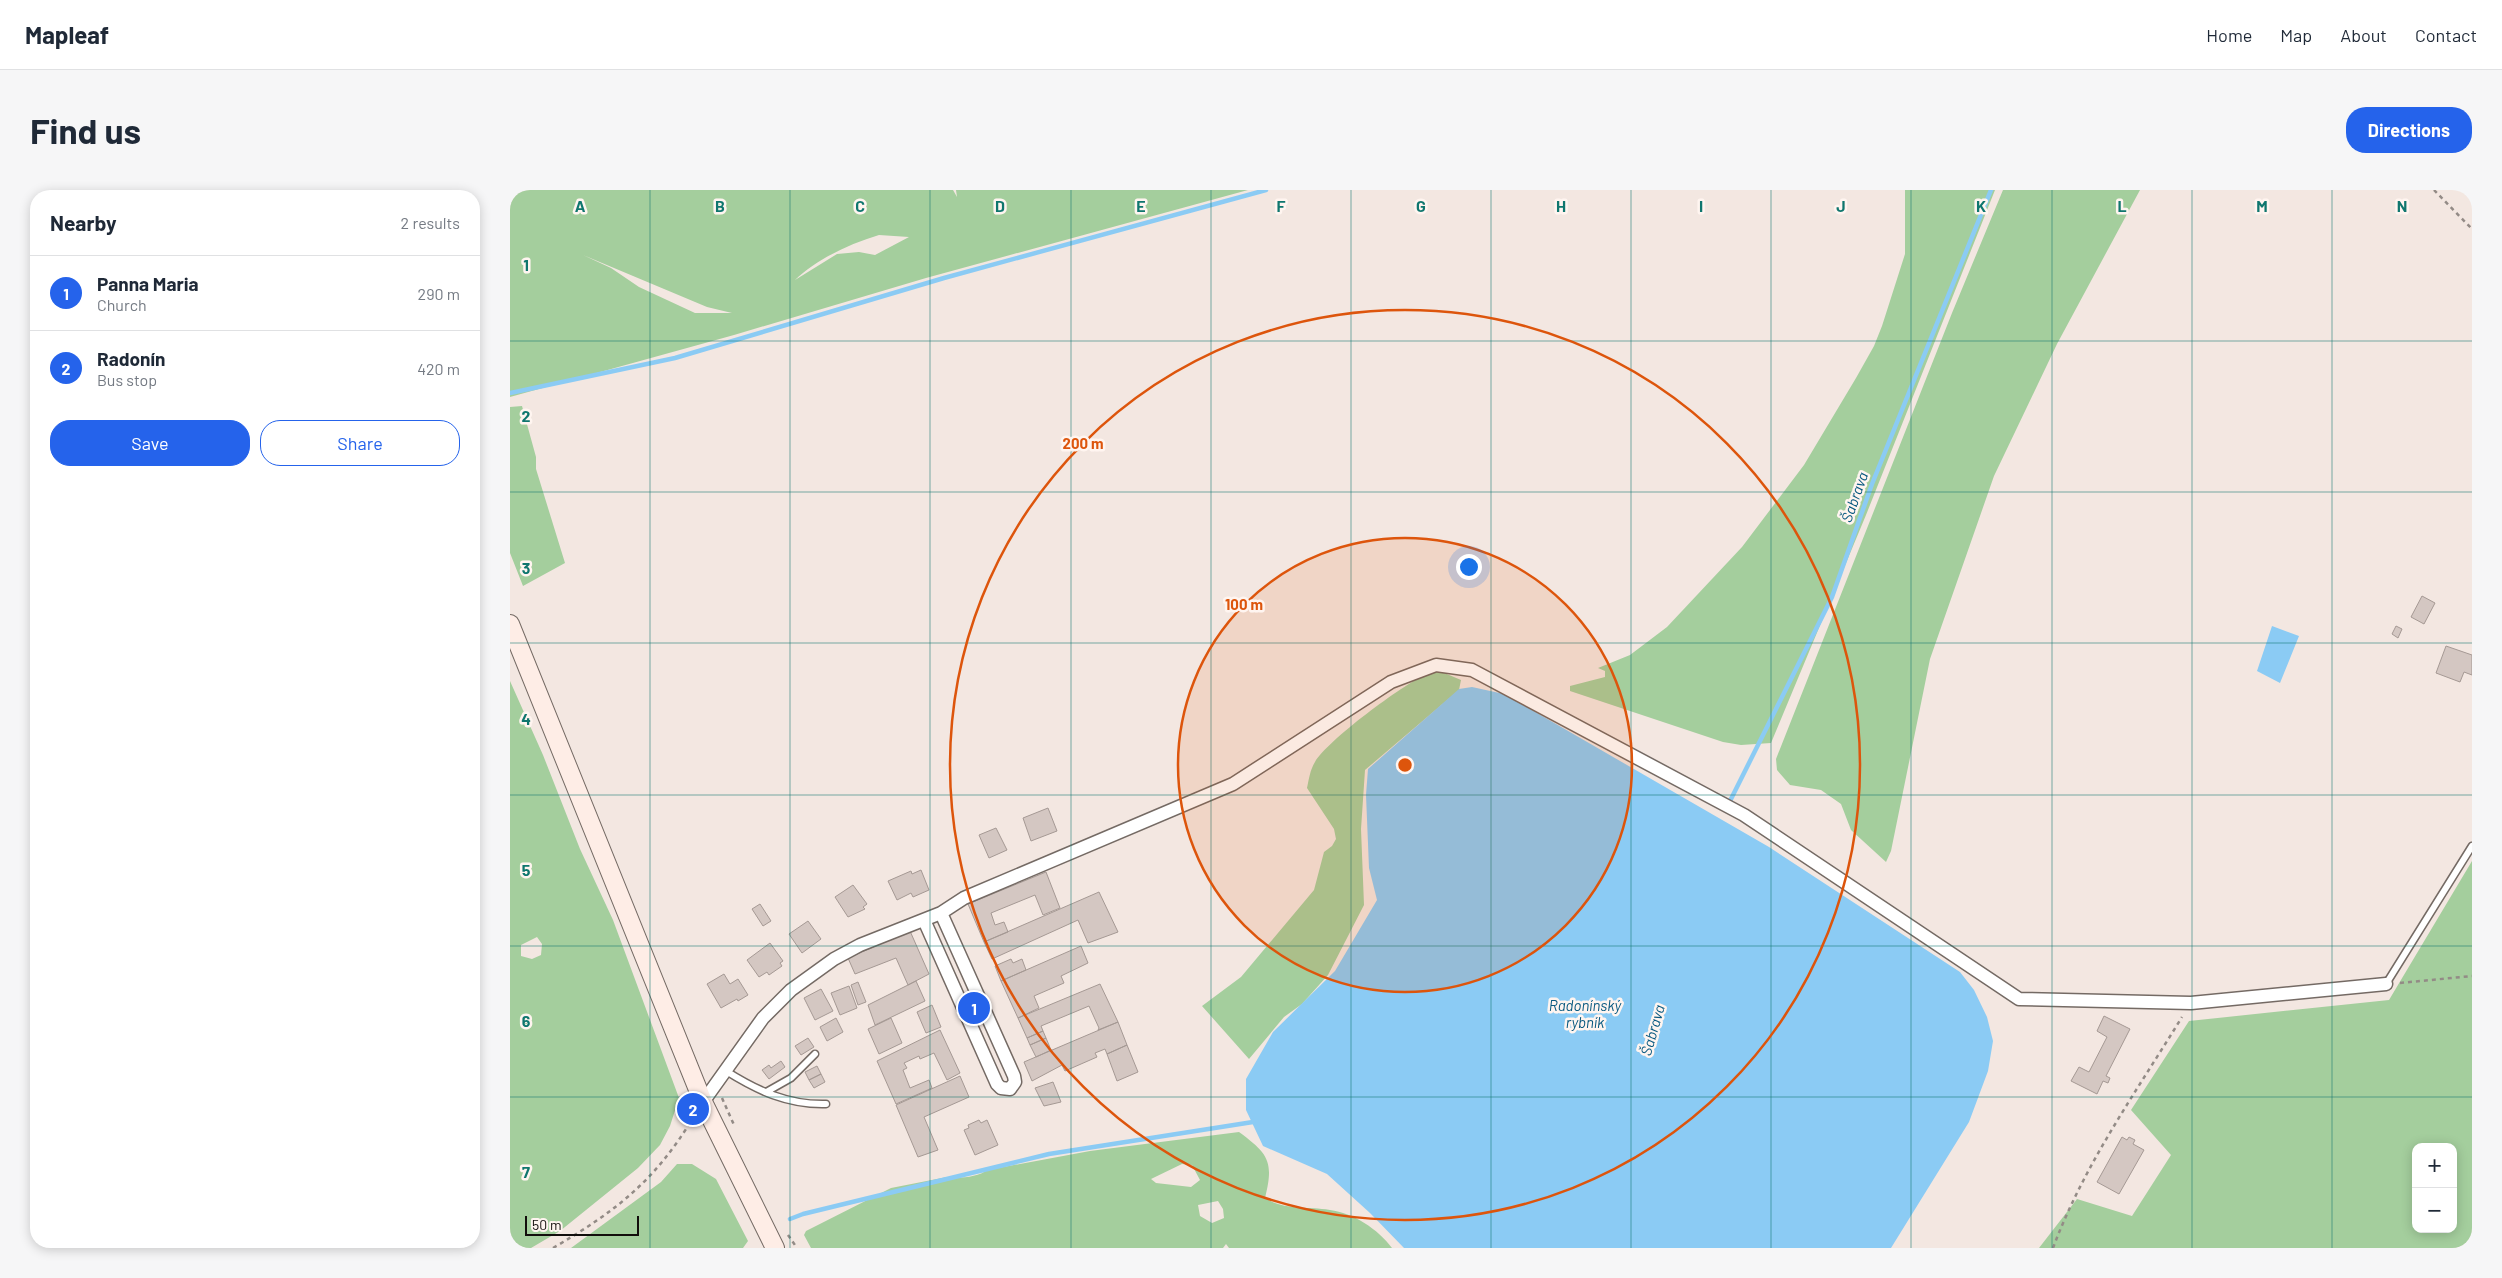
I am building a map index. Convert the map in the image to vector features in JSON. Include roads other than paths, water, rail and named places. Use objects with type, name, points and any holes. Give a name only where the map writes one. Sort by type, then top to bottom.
[{"type":"main road","points":[[510,624],[703,1102],[775,1248]]},
{"type":"street","points":[[703,1102],[776,1002],[810,975],[860,945],[941,913],[964,898],[1233,784],[1391,682],[1436,665],[1472,670],[1744,815],[2019,999],[2191,1003],[2386,984]]},
{"type":"street","points":[[924,920],[997,1084],[1001,1088],[1010,1089],[1015,1082],[1014,1076],[941,913]]},
{"type":"lane","points":[[2386,984],[2472,846]]},
{"type":"lane","points":[[768,1091],[792,1078],[815,1054]]},
{"type":"lane","points":[[726,1071],[788,1101],[826,1104]]},
{"type":"water","points":[[2272,626],[2299,636],[2280,683],[2257,671]]},
{"type":"water","name":"Radonínský rybník","points":[[1472,687],[1504,694],[1769,847],[1960,972],[1974,990],[1987,1017],[1993,1041],[1988,1071],[1969,1122],[1891,1248],[1404,1248],[1370,1213],[1327,1174],[1263,1146],[1246,1110],[1246,1079],[1273,1032],[1335,971],[1377,900],[1369,868],[1366,795],[1368,769],[1459,689]]},
{"type":"waterway","points":[[510,393],[675,358],[944,278],[1266,190]]},
{"type":"waterway","name":"Šabrava","points":[[1728,805],[1832,597],[1872,484],[1991,190]]},
{"type":"waterway","points":[[790,1219],[803,1214],[1049,1154],[1253,1122]]},
{"type":"place","name":"Panna Maria","points":[[974,1008]]},
{"type":"place","name":"Radonín","points":[[693,1109]]}]
